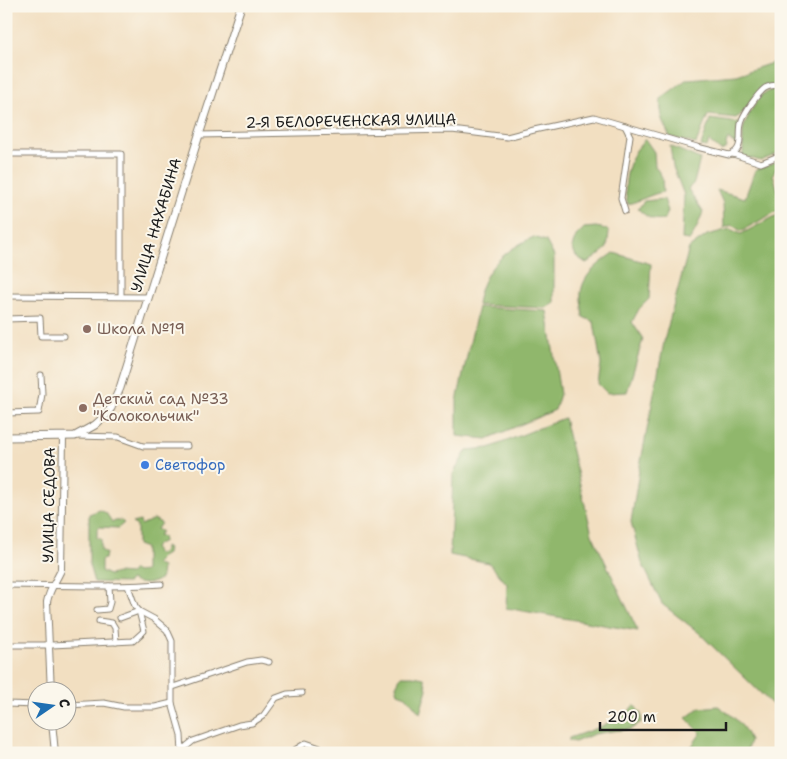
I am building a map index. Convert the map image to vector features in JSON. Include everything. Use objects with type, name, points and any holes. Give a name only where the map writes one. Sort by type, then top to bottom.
[{"type":"main road","name":"УЛИЦА НАХАБИНА","points":[[75,436],[95,425],[105,416],[111,408],[120,388],[241,6]]},
{"type":"main road","points":[[6,437],[75,436]]},
{"type":"street","points":[[733,154],[739,147],[742,120],[757,96],[764,89],[773,85],[781,85]]},
{"type":"street","name":"2-Я БЕЛОРЕЧЕНСКАЯ УЛИЦА","points":[[199,135],[452,130],[507,137],[594,117],[722,154],[733,154],[761,163],[781,155]]},
{"type":"street","points":[[625,126],[630,136],[621,198],[625,211]]},
{"type":"street","points":[[6,154],[121,154],[121,296]]},
{"type":"street","points":[[6,296],[148,297]]},
{"type":"street","points":[[6,319],[40,318],[40,336],[64,336]]},
{"type":"street","points":[[6,413],[40,412],[42,394],[41,375]]},
{"type":"street","name":"УЛИЦА СЕДОВА","points":[[51,682],[47,602],[49,592],[61,570],[63,436]]},
{"type":"street","points":[[75,436],[118,437],[143,446],[187,446]]},
{"type":"street","points":[[6,585],[128,586],[161,584]]},
{"type":"street","points":[[98,610],[108,609],[110,602],[109,586]]},
{"type":"street","points":[[6,645],[134,641],[144,631],[128,586]]},
{"type":"street","points":[[120,618],[138,611],[154,619],[166,630],[172,641],[172,703],[181,735],[182,751]]},
{"type":"street","points":[[99,621],[112,623],[116,642]]},
{"type":"street","points":[[173,687],[247,662],[261,660],[269,662]]},
{"type":"street","points":[[182,751],[193,741],[239,724],[252,723],[264,716],[276,698],[287,694],[302,693]]},
{"type":"street","points":[[78,704],[104,703],[124,707],[154,707],[172,703]]},
{"type":"street","points":[[6,704],[28,705]]},
{"type":"street","points":[[53,732],[54,753]]},
{"type":"street","points":[[290,753],[306,743],[320,748]]},
{"type":"green space","points":[[781,60],[781,84],[769,87],[754,97],[745,111],[736,118],[708,115],[696,144],[670,137],[662,120],[660,99],[687,79],[736,75]]},
{"type":"green space","points":[[777,87],[781,88],[781,152],[761,161],[743,156],[743,129],[750,112],[761,95]]},
{"type":"green space","points":[[710,119],[739,123],[737,146],[728,139],[726,143],[727,148],[721,151],[709,141],[707,147],[701,146]]},
{"type":"green space","points":[[645,139],[654,152],[655,166],[662,177],[663,192],[628,204],[626,180],[629,168],[634,154]]},
{"type":"green space","points":[[670,146],[700,159],[694,183],[688,189],[703,212],[690,240],[682,239],[684,195],[673,167]]},
{"type":"green space","points":[[781,159],[781,168],[776,169],[773,174],[779,194],[781,195],[781,209],[741,231],[732,225],[724,228],[723,203],[717,190],[745,198],[755,170]]},
{"type":"green space","points":[[664,199],[668,211],[665,219],[657,220],[650,218],[638,209],[644,201]]},
{"type":"green space","points":[[781,213],[781,713],[698,632],[662,604],[642,563],[631,522],[665,337],[689,248],[707,235],[730,229],[741,234]]},
{"type":"green space","points":[[596,227],[606,229],[609,232],[607,248],[586,263],[576,256],[572,247],[576,236],[584,228]]},
{"type":"green space","points":[[534,237],[546,241],[554,256],[554,303],[546,308],[477,305],[483,282],[496,263],[513,248]]},
{"type":"green space","points":[[614,253],[651,264],[649,299],[639,309],[632,322],[643,339],[627,392],[607,393],[598,384],[601,364],[594,322],[583,317],[581,296],[585,280],[598,265]]},
{"type":"green space","points":[[478,307],[547,311],[560,394],[555,410],[487,439],[457,436],[457,401]]},
{"type":"green space","points":[[564,418],[592,534],[638,631],[506,608],[507,584],[489,563],[450,555],[453,474],[467,450],[489,448]]},
{"type":"green space","points":[[100,510],[106,513],[112,522],[120,520],[124,523],[118,528],[99,527],[97,529],[97,538],[101,539],[101,550],[106,553],[105,559],[101,560],[101,571],[109,575],[117,573],[130,574],[133,570],[136,572],[145,571],[145,548],[137,545],[137,526],[132,523],[140,521],[141,525],[154,519],[161,523],[157,529],[162,532],[158,535],[163,537],[164,541],[154,548],[158,554],[161,554],[165,550],[165,546],[168,548],[167,554],[155,564],[162,567],[161,578],[146,584],[131,580],[127,583],[94,582],[89,565],[89,514]]},
{"type":"green space","points":[[401,676],[424,678],[427,689],[420,713],[406,696],[398,693],[396,686]]},
{"type":"green space","points":[[634,705],[641,714],[641,722],[631,729],[594,734],[575,742],[569,741],[569,738],[598,728],[629,712]]},
{"type":"green space","points":[[718,706],[733,717],[745,730],[750,741],[746,753],[692,753],[689,750],[701,733],[686,718],[699,708]]},
{"type":"place","name":"Школа №19","points":[[87,329]]},
{"type":"place","name":"Детский сад №33 \"Колокольчик\"","points":[[83,408]]},
{"type":"place","name":"Светофор","points":[[145,465]]}]
